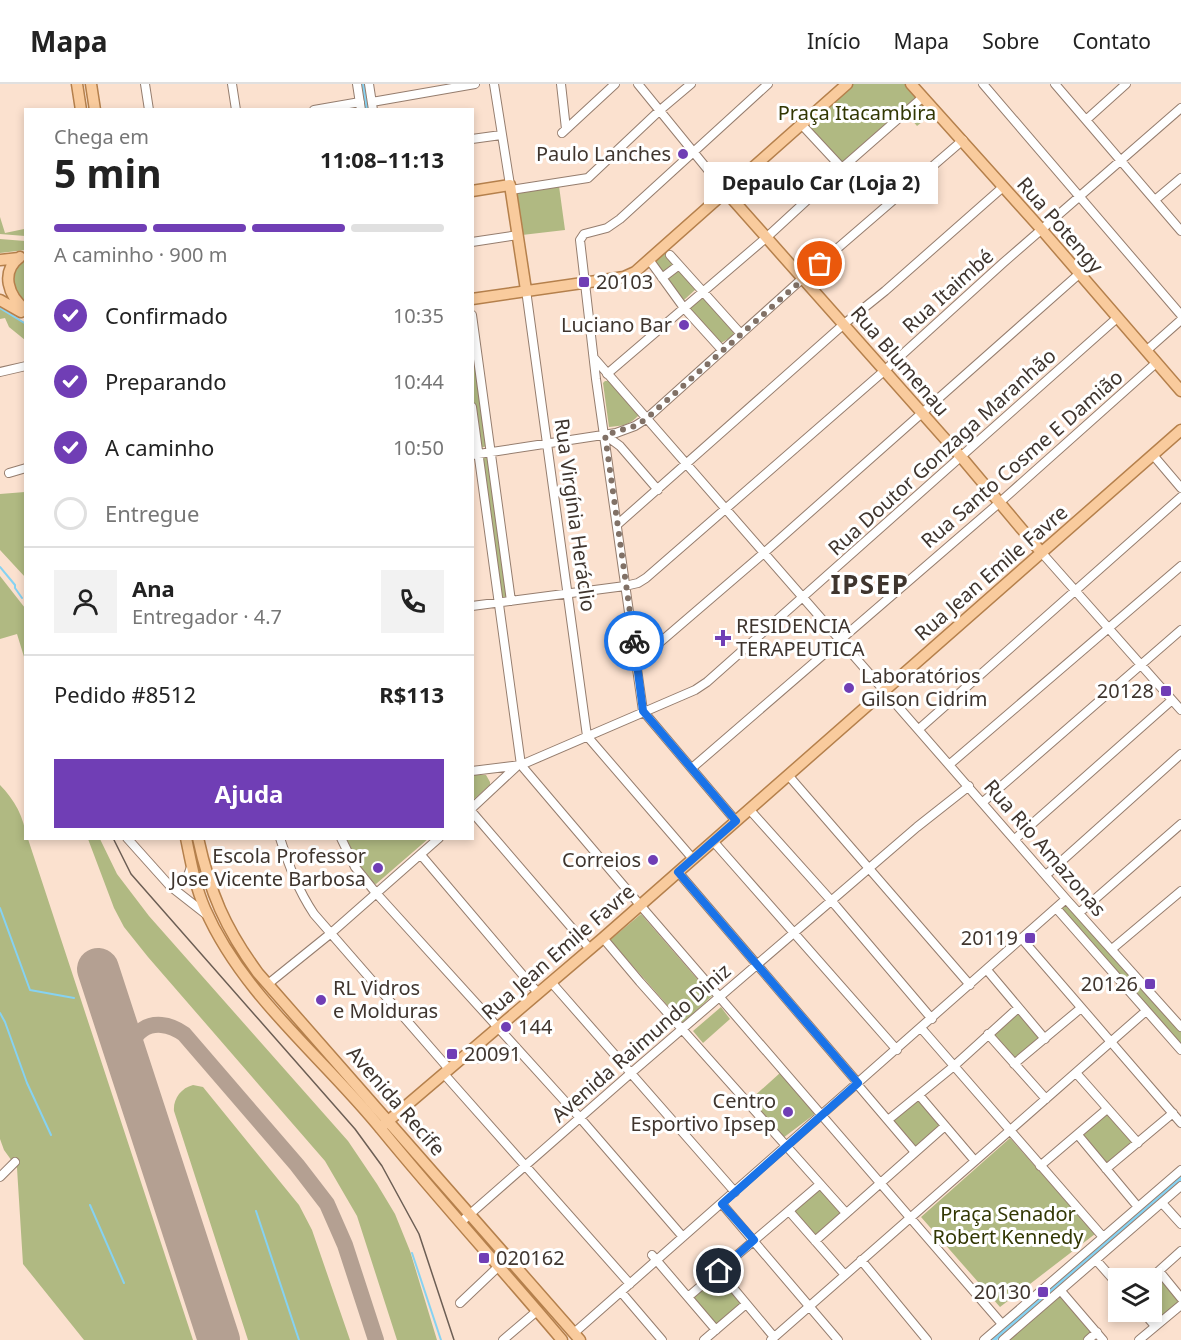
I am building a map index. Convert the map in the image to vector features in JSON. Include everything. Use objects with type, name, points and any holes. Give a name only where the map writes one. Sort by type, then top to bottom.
[{"type":"main road","points":[[77,84],[81,108]]},
{"type":"main road","points":[[91,84],[95,108]]},
{"type":"main road","points":[[474,299],[523,288],[616,278],[635,272],[847,84]]},
{"type":"main road","name":"Rua Potengy","points":[[911,84],[963,140],[1181,391]]},
{"type":"main road","points":[[474,191],[510,188]]},
{"type":"main road","name":"Rua Virgínia Heráclio","points":[[510,188],[523,288]]},
{"type":"main road","name":"Rua Blumenau","points":[[726,192],[962,458],[1017,527],[1041,552]]},
{"type":"main road","points":[[0,260],[21,256]]},
{"type":"main road","points":[[0,284],[4,272],[21,256]]},
{"type":"main road","points":[[21,256],[10,268],[8,285],[12,296],[24,308]]},
{"type":"main road","points":[[0,300],[24,314]]},
{"type":"main road","name":"Rua Jean Emile Favre","points":[[385,1124],[421,1099],[447,1072],[551,982],[578,962],[590,949],[1181,430]]},
{"type":"main road","name":"Avenida Recife","points":[[186,840],[191,867],[208,916],[223,945],[247,980],[471,1214],[577,1337]]},
{"type":"main road","name":"Avenida Recife","points":[[198,840],[218,908],[244,953],[385,1124],[462,1222],[562,1340]]},
{"type":"street","points":[[146,84],[149,108]]},
{"type":"street","points":[[232,84],[236,108]]},
{"type":"street","points":[[337,108],[360,106],[357,84]]},
{"type":"street","points":[[369,84],[373,106],[475,84]]},
{"type":"street","name":"Rua Virgínia Heráclio","points":[[494,84],[510,188]]},
{"type":"street","points":[[561,84],[564,131],[615,84]]},
{"type":"street","name":"Rua Blumenau","points":[[638,84],[726,192]]},
{"type":"street","points":[[510,188],[588,178],[691,84]]},
{"type":"street","points":[[736,821],[643,711],[580,240],[584,234],[607,228],[620,219],[768,84]]},
{"type":"street","points":[[983,84],[1181,315]]},
{"type":"street","points":[[1055,84],[1181,231]]},
{"type":"street","points":[[1086,120],[1126,84]]},
{"type":"street","points":[[607,374],[767,237],[923,98]]},
{"type":"street","name":"Rua Itaimbé","points":[[474,606],[625,586],[638,583],[646,578],[1181,108]]},
{"type":"street","points":[[802,125],[842,168]]},
{"type":"street","points":[[474,139],[501,135]]},
{"type":"street","points":[[476,454],[605,435],[635,426],[646,419],[803,278],[963,140]]},
{"type":"street","points":[[1155,200],[1181,178]]},
{"type":"street","points":[[618,524],[1003,187]]},
{"type":"street","points":[[474,242],[518,236]]},
{"type":"street","points":[[670,255],[741,334]]},
{"type":"street","points":[[650,261],[684,308],[722,350]]},
{"type":"street","points":[[662,278],[678,265]]},
{"type":"street","points":[[637,662],[1079,274]]},
{"type":"street","name":"Rua Virgínia Heráclio","points":[[523,288],[587,736]]},
{"type":"street","name":"Rua Doutor Gonzaga Maranhão","points":[[519,766],[695,690],[707,682],[1117,318]]},
{"type":"street","points":[[1146,351],[1181,320]]},
{"type":"street","points":[[474,329],[511,601]]},
{"type":"street","name":"Rua Rio Amazonas","points":[[594,358],[1066,899],[1181,1027]]},
{"type":"street","name":"Rua Santo Cosme E Damião","points":[[692,768],[1156,363]]},
{"type":"street","points":[[0,372],[24,366]]},
{"type":"street","points":[[474,430],[519,766],[1002,1324]]},
{"type":"street","points":[[605,435],[620,446],[658,490]]},
{"type":"street","points":[[1153,455],[1181,488]]},
{"type":"street","points":[[9,473],[24,469]]},
{"type":"street","points":[[919,729],[1181,497]]},
{"type":"street","points":[[1041,552],[1181,710]]},
{"type":"street","points":[[950,764],[1181,566]]},
{"type":"street","points":[[983,802],[1181,630]]},
{"type":"street","points":[[1015,839],[1172,700]]},
{"type":"street","points":[[587,736],[693,859]]},
{"type":"street","points":[[1046,875],[1181,754]]},
{"type":"street","points":[[475,770],[519,766]]},
{"type":"street","points":[[474,808],[519,766]]},
{"type":"street","points":[[475,770],[494,777],[496,785],[494,788]]},
{"type":"street","points":[[789,775],[970,985]]},
{"type":"street","name":"Avenida Raimundo Diniz","points":[[953,796],[960,776]]},
{"type":"street","name":"Avenida Raimundo Diniz","points":[[462,1222],[953,796],[969,786]]},
{"type":"street","points":[[749,809],[832,901],[932,1019]]},
{"type":"street","points":[[474,812],[590,949]]},
{"type":"street","points":[[1079,913],[1181,824]]},
{"type":"street","points":[[129,840],[170,886],[208,916]]},
{"type":"street","points":[[281,840],[289,867],[302,895],[330,934],[630,1284]]},
{"type":"street","points":[[342,840],[355,867],[376,893],[581,1119],[683,1237]]},
{"type":"street","points":[[268,984],[330,934],[437,840]]},
{"type":"street","points":[[713,841],[897,1050]]},
{"type":"street","points":[[421,855],[538,993]]},
{"type":"street","points":[[170,886],[186,882],[191,867]]},
{"type":"street","points":[[678,872],[915,1151]]},
{"type":"street","points":[[1112,949],[1181,891]]},
{"type":"street","points":[[577,1337],[600,1306],[621,1292],[654,1258],[683,1237],[706,1212],[722,1204],[758,1169],[897,1050],[1066,899]]},
{"type":"street","name":"Rua Rio Amazonas","points":[[1056,908],[1181,1050]]},
{"type":"street","points":[[603,938],[846,1214]]},
{"type":"street","points":[[1022,939],[1181,1123]]},
{"type":"street","points":[[987,970],[1045,1039]]},
{"type":"street","points":[[551,982],[735,1192]]},
{"type":"street","points":[[888,1120],[1018,1008]]},
{"type":"street","points":[[1014,1064],[1081,1008]]},
{"type":"street","points":[[719,1271],[772,1339],[1077,1074],[1146,1011]]},
{"type":"street","points":[[921,1028],[1103,1237]]},
{"type":"street","points":[[988,1034],[1046,1099]]},
{"type":"street","points":[[472,1050],[480,1059]]},
{"type":"street","points":[[1077,1074],[1138,1143]]},
{"type":"street","points":[[919,1095],[975,1161]]},
{"type":"street","points":[[1040,1166],[1107,1110]]},
{"type":"street","points":[[1106,1169],[1173,1113]]},
{"type":"street","points":[[815,1241],[945,1126]]},
{"type":"street","points":[[1078,1135],[1138,1207]]},
{"type":"street","points":[[0,1177],[15,1162]]},
{"type":"street","points":[[984,1340],[1181,1170]]},
{"type":"street","points":[[688,1297],[819,1185]]},
{"type":"street","points":[[1003,1340],[1181,1186]]},
{"type":"street","points":[[1162,1203],[1181,1224]]},
{"type":"street","points":[[722,1204],[838,1340]]},
{"type":"street","points":[[789,1211],[844,1275]]},
{"type":"street","points":[[1162,1268],[1181,1251]]},
{"type":"street","points":[[654,1258],[716,1330]]},
{"type":"street","points":[[861,1260],[927,1340]]},
{"type":"street","points":[[1096,1260],[1108,1274]]},
{"type":"street","points":[[460,1303],[499,1266]]},
{"type":"street","points":[[1162,1275],[1181,1298]]},
{"type":"street","points":[[1061,1291],[1104,1340]]},
{"type":"street","points":[[621,1292],[645,1323],[662,1340]]},
{"type":"street","points":[[704,1340],[746,1304]]},
{"type":"street","points":[[1139,1340],[1181,1305]]},
{"type":"street","points":[[502,1340],[537,1311]]},
{"type":"street","points":[[1152,1322],[1155,1326]]},
{"type":"street","points":[[1088,1340],[1096,1332]]},
{"type":"shaded area","name":"RESIDENCIA TERAPEUTICA","points":[[721,628],[732,642],[725,648],[714,634]]},
{"type":"green space","name":"Praça Itacambira","points":[[850,84],[909,84],[916,97],[842,162],[804,123]]},
{"type":"green space","points":[[923,102],[932,114],[917,126],[907,114]]},
{"type":"green space","points":[[559,186],[565,230],[522,235],[516,192]]},
{"type":"green space","points":[[0,217],[5,233],[24,229],[24,236],[0,234]]},
{"type":"green space","points":[[0,239],[24,241],[24,250],[0,253]]},
{"type":"green space","points":[[664,251],[696,286],[696,289],[684,300],[653,262]]},
{"type":"green space","points":[[24,260],[24,304],[9,279]]},
{"type":"green space","points":[[701,293],[734,333],[721,343],[687,307]]},
{"type":"green space","points":[[0,308],[24,322],[24,339],[9,327],[5,318],[0,319]]},
{"type":"green space","points":[[474,345],[488,446],[479,448],[474,411]]},
{"type":"green space","points":[[609,381],[639,415],[629,423],[609,427],[603,383]]},
{"type":"green space","points":[[488,456],[510,599],[501,601],[481,457]]},
{"type":"green space","points":[[24,492],[24,576],[0,550],[0,494]]},
{"type":"green space","points":[[0,576],[24,607],[24,657],[17,634],[0,639]]},
{"type":"green space","points":[[474,775],[486,775],[490,785],[474,799]]},
{"type":"green space","points":[[0,785],[10,796],[21,816],[24,840],[28,840],[193,1340],[84,1340],[23,1264],[17,1168],[4,1150],[0,1139]]},
{"type":"green space","points":[[88,840],[100,840],[117,874],[149,916],[348,1141],[395,1214],[410,1251],[437,1340],[397,1340],[357,1216],[325,1161],[148,957],[124,927],[114,908]]},
{"type":"green space","name":"Escola Professor Jose Vicente Barbosa","points":[[344,840],[427,840],[376,884],[369,882]]},
{"type":"green space","points":[[1067,902],[1181,1031],[1181,1046],[1060,909]]},
{"type":"green space","points":[[641,914],[712,996],[683,1023],[610,940]]},
{"type":"green space","points":[[721,1007],[730,1019],[703,1043],[693,1031]]},
{"type":"green space","points":[[1018,1011],[1045,1043],[1016,1067],[989,1036]]},
{"type":"green space","points":[[780,1073],[816,1113],[783,1138],[751,1099]]},
{"type":"green space","points":[[193,1085],[203,1087],[299,1205],[312,1230],[350,1340],[248,1340],[174,1111],[179,1095]]},
{"type":"green space","points":[[918,1097],[943,1126],[914,1148],[891,1121]]},
{"type":"green space","points":[[1108,1112],[1136,1144],[1106,1170],[1080,1138]]},
{"type":"green space","name":"Praça Senador Robert Kennedy","points":[[1010,1138],[1095,1234],[1000,1307],[921,1217]]},
{"type":"green space","points":[[819,1188],[843,1214],[815,1238],[791,1211]]},
{"type":"green space","points":[[719,1275],[743,1303],[716,1326],[691,1298]]},
{"type":"green space","points":[[1162,1282],[1181,1303],[1162,1319]]},
{"type":"green space","points":[[1060,1293],[1094,1332],[1085,1340],[1007,1340]]},
{"type":"water","points":[[1181,1175],[1181,1181],[1169,1192],[997,1340],[990,1340]]},
{"type":"waterway","points":[[365,84],[368,108]]},
{"type":"waterway","points":[[0,308],[24,323]]},
{"type":"waterway","points":[[0,567],[15,585],[22,598]]},
{"type":"waterway","points":[[0,908],[30,990],[74,998]]},
{"type":"waterway","points":[[0,1013],[27,1083],[51,1135]]},
{"type":"waterway","points":[[90,1205],[124,1283]]},
{"type":"waterway","points":[[256,1211],[299,1340]]},
{"type":"waterway","points":[[412,1253],[441,1340]]},
{"type":"taxiway","points":[[131,1069],[132,1045],[136,1036],[143,1029],[162,1025],[184,1034],[297,1165],[327,1204],[345,1245],[376,1340]]},
{"type":"runway","points":[[98,969],[219,1340]]},
{"type":"tram line","points":[[114,840],[131,874],[355,1129],[382,1166],[419,1234],[454,1340]]},
{"type":"way so far","points":[[634,641],[605,435],[635,426],[646,419],[820,264]]},
{"type":"place","name":"Paulo Lanches","points":[[683,154]]},
{"type":"place","name":"Depaulo Car (Loja 2)","points":[[820,264]]},
{"type":"place","name":"20103","points":[[584,282]]},
{"type":"place","name":"Luciano Bar","points":[[684,325]]},
{"type":"place","name":"RESIDENCIA TERAPEUTICA","points":[[723,638]]},
{"type":"place","name":"Laboratórios Gilson Cidrim","points":[[849,688]]},
{"type":"place","name":"20128","points":[[1166,691]]},
{"type":"place","name":"Correios","points":[[653,860]]},
{"type":"place","name":"Escola Professor Jose Vicente Barbosa","points":[[378,868]]},
{"type":"place","name":"20119","points":[[1030,938]]},
{"type":"place","name":"20126","points":[[1150,984]]},
{"type":"place","name":"RL Vidros e Molduras","points":[[321,1000]]},
{"type":"place","name":"144","points":[[506,1027]]},
{"type":"place","name":"20091","points":[[452,1054]]},
{"type":"place","name":"Centro Esportivo Ipsep","points":[[788,1112]]},
{"type":"place","name":"020162","points":[[484,1258]]},
{"type":"place","name":"20130","points":[[1043,1292]]},
{"type":"district","name":"IPSEP","points":[[870,585]]},
{"type":"route","points":[[634,641],[643,711],[736,821],[678,872],[858,1083],[722,1204],[754,1240],[719,1271]]}]
